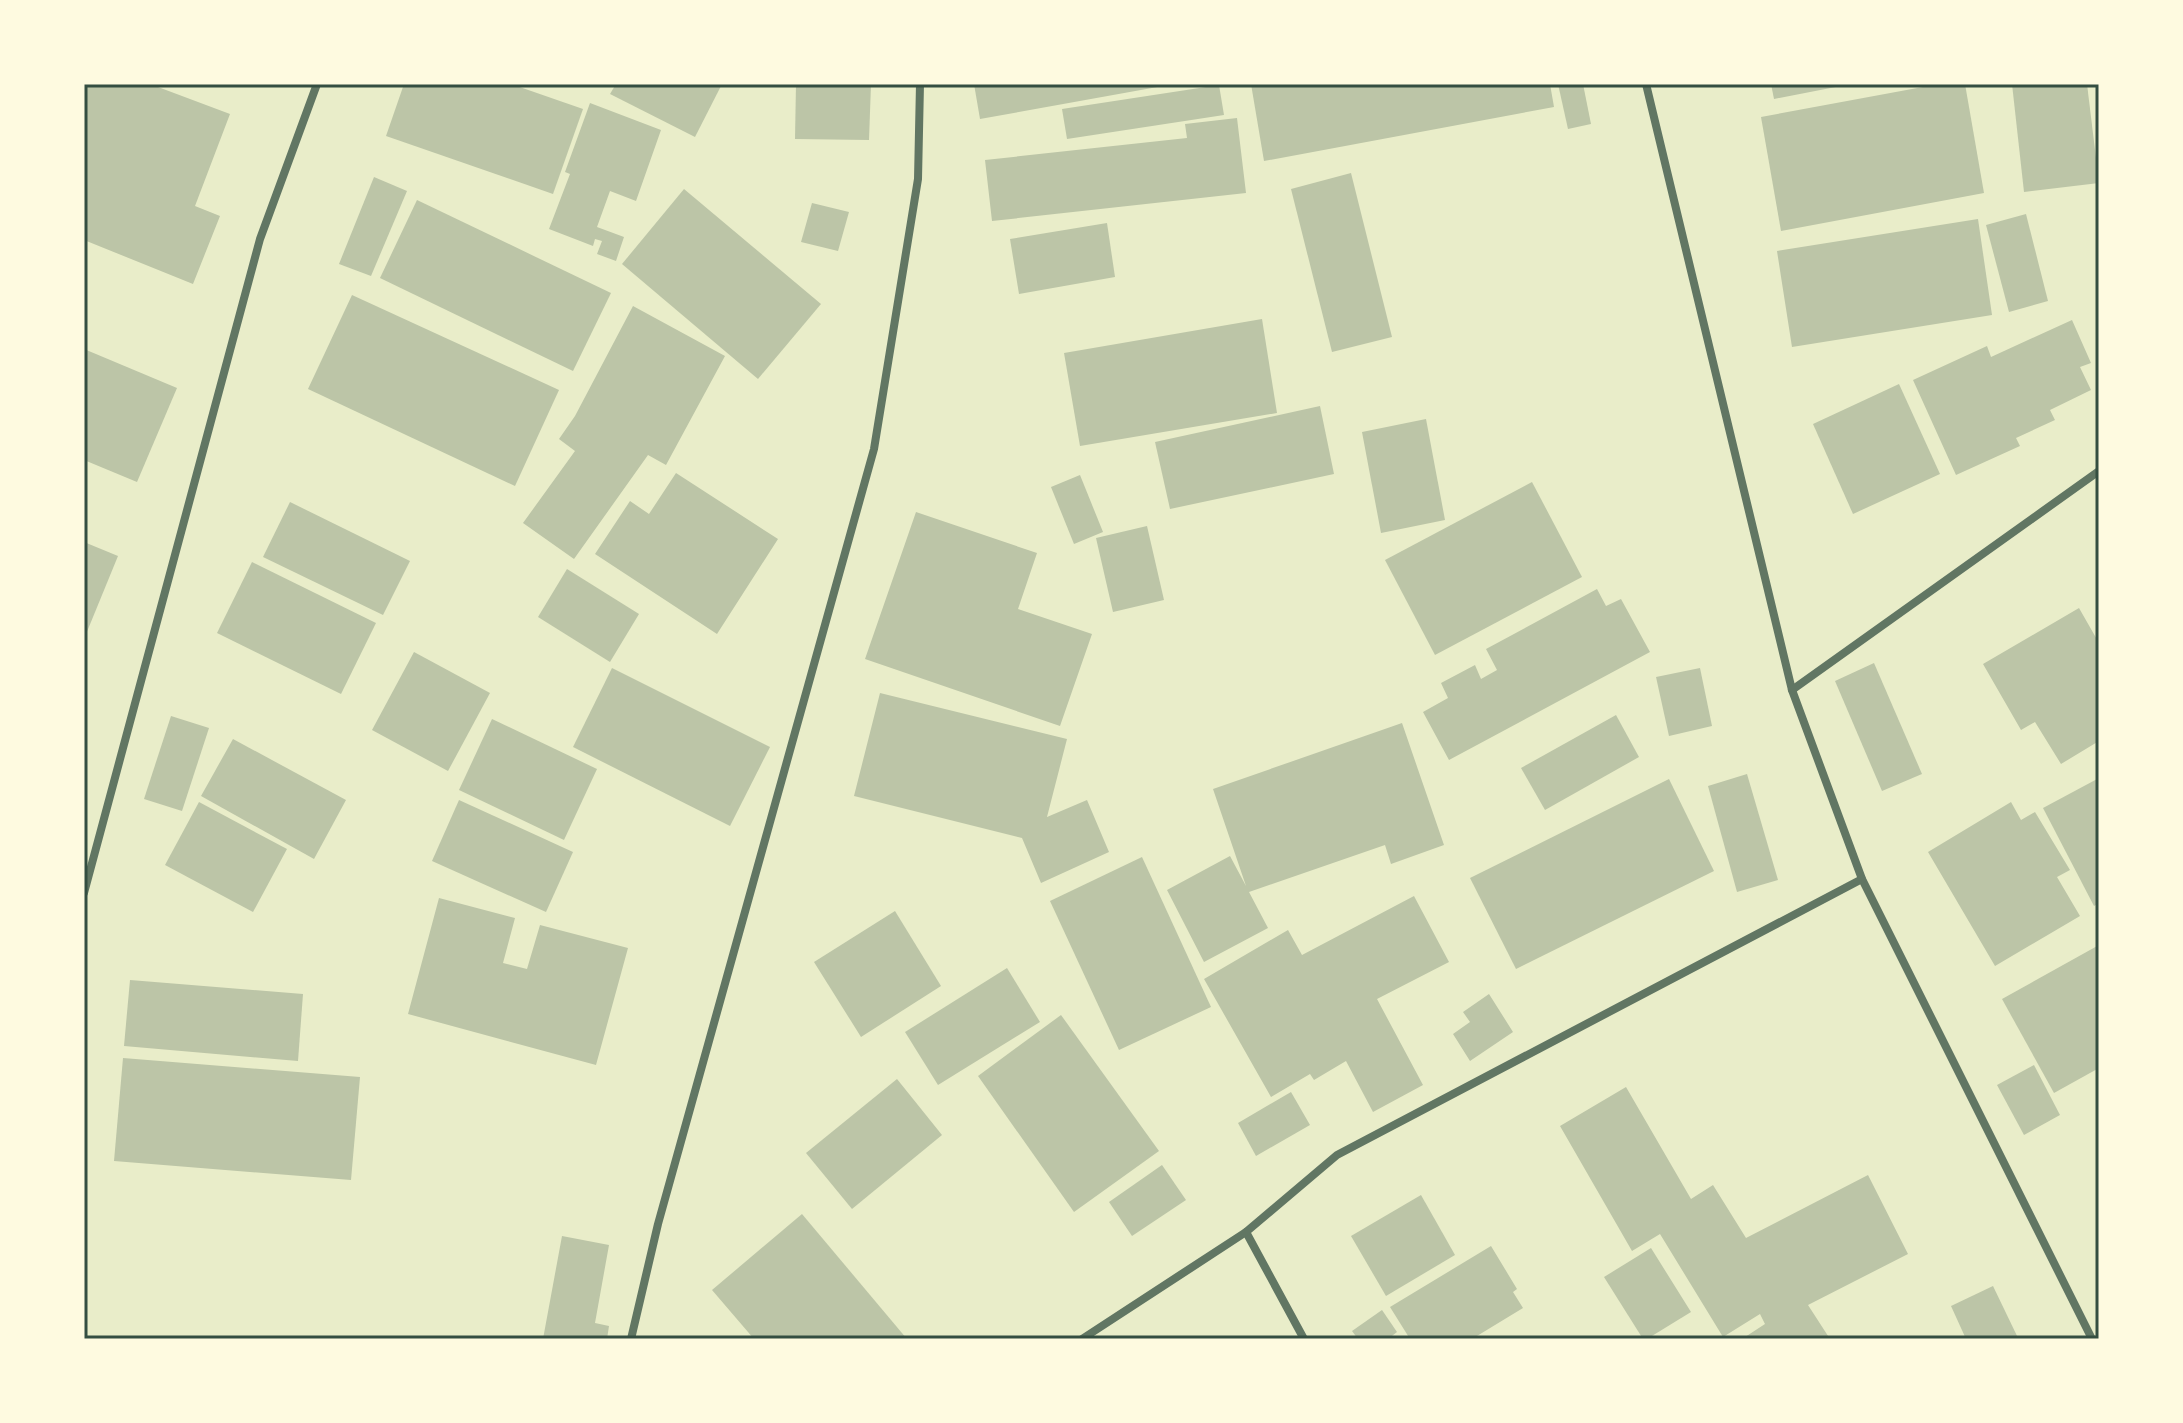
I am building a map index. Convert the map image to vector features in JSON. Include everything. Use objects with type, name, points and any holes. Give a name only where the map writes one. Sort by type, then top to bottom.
[{"type":"street","points":[[84,893],[260,239],[317,84]]},
{"type":"street","points":[[631,1339],[658,1224],[874,449],[918,179],[920,84]]},
{"type":"street","points":[[1646,84],[1792,690],[1862,879],[2092,1339]]},
{"type":"street","points":[[1792,690],[2099,471]]},
{"type":"street","points":[[1082,1339],[1246,1232],[1337,1155],[1862,879]]},
{"type":"street","points":[[1246,1232],[1304,1339]]},
{"type":"building","points":[[84,84],[150,84],[230,114],[195,206],[220,216],[193,284],[84,240]]},
{"type":"building","points":[[404,84],[511,84],[583,109],[553,194],[386,136]]},
{"type":"building","points":[[616,84],[722,84],[695,137],[610,94]]},
{"type":"building","points":[[796,84],[871,84],[869,140],[795,139]]},
{"type":"building","points":[[974,84],[1162,84],[1163,86],[980,119]]},
{"type":"building","points":[[1251,84],[1550,84],[1554,107],[1264,161]]},
{"type":"building","points":[[1558,84],[1583,84],[1591,124],[1568,129]]},
{"type":"building","points":[[1771,84],[1846,84],[1846,85],[1774,99]]},
{"type":"building","points":[[1939,84],[1965,84],[1984,193],[1781,231],[1761,117]]},
{"type":"building","points":[[2012,84],[2087,84],[2099,183],[2024,192]]},
{"type":"building","points":[[1219,85],[1224,115],[1067,139],[1062,109]]},
{"type":"building","points":[[590,103],[661,130],[636,201],[610,191],[597,227],[624,237],[616,261],[597,254],[602,241],[595,239],[593,246],[549,229],[570,174],[565,172]]},
{"type":"building","points":[[1237,118],[1246,193],[992,221],[985,160],[1187,138],[1185,124]]},
{"type":"building","points":[[1351,173],[1392,337],[1332,352],[1291,189]]},
{"type":"building","points":[[374,177],[407,191],[371,276],[339,264]]},
{"type":"building","points":[[684,189],[821,304],[758,379],[622,264]]},
{"type":"building","points":[[417,200],[611,293],[573,371],[380,278]]},
{"type":"building","points":[[812,203],[849,212],[838,251],[801,242]]},
{"type":"building","points":[[2026,214],[2048,301],[2009,312],[1986,225]]},
{"type":"building","points":[[1978,219],[1992,315],[1792,347],[1777,251]]},
{"type":"building","points":[[1107,223],[1115,277],[1019,294],[1010,239]]},
{"type":"building","points":[[352,295],[559,390],[515,486],[308,389]]},
{"type":"building","points":[[633,306],[725,356],[666,465],[648,455],[574,559],[523,523],[575,451],[559,439],[575,416]]},
{"type":"building","points":[[1262,319],[1277,413],[1080,446],[1064,353]]},
{"type":"building","points":[[2072,320],[2091,363],[2080,367],[2091,390],[2050,410],[2055,420],[2016,438],[2020,446],[1956,475],[1913,380],[1987,346],[1991,357]]},
{"type":"building","points":[[84,349],[177,388],[137,482],[84,460]]},
{"type":"building","points":[[1899,384],[1940,474],[1853,514],[1813,424]]},
{"type":"building","points":[[1320,406],[1334,474],[1170,509],[1155,442]]},
{"type":"building","points":[[1426,419],[1445,520],[1381,533],[1362,432]]},
{"type":"building","points":[[676,473],[778,539],[717,634],[595,554],[630,501],[649,514]]},
{"type":"building","points":[[1080,475],[1103,532],[1074,544],[1051,487]]},
{"type":"building","points":[[1532,482],[1582,577],[1435,655],[1385,560]]},
{"type":"building","points":[[290,502],[410,561],[383,615],[263,557]]},
{"type":"building","points":[[916,512],[1037,553],[1018,609],[1092,634],[1060,726],[865,659]]},
{"type":"building","points":[[1147,526],[1164,600],[1113,612],[1096,538]]},
{"type":"building","points":[[84,542],[118,556],[84,639]]},
{"type":"building","points":[[252,562],[376,623],[341,694],[217,633]]},
{"type":"building","points":[[567,569],[639,614],[610,662],[538,617]]},
{"type":"building","points":[[1597,589],[1606,606],[1621,599],[1650,652],[1449,760],[1423,712],[1448,698],[1441,683],[1475,665],[1481,679],[1497,670],[1486,649]]},
{"type":"building","points":[[2079,608],[2099,643],[2099,741],[2061,764],[2035,722],[2021,730],[1983,664]]},
{"type":"building","points":[[414,652],[490,693],[448,771],[372,730]]},
{"type":"building","points":[[1874,663],[1922,774],[1882,791],[1835,681]]},
{"type":"building","points":[[612,668],[770,747],[730,826],[573,747]]},
{"type":"building","points":[[1700,668],[1712,726],[1669,736],[1656,677]]},
{"type":"building","points":[[880,693],[1067,739],[1047,817],[1087,800],[1109,852],[1041,883],[1022,838],[854,796]]},
{"type":"building","points":[[1616,715],[1639,757],[1545,810],[1521,768]]},
{"type":"building","points":[[171,716],[209,728],[182,811],[144,799]]},
{"type":"building","points":[[492,719],[597,769],[564,840],[459,790]]},
{"type":"building","points":[[1402,723],[1444,845],[1391,864],[1385,845],[1249,892],[1268,928],[1204,962],[1167,890],[1230,856],[1246,886],[1213,789]]},
{"type":"building","points":[[233,739],[346,800],[314,859],[201,796]]},
{"type":"building","points":[[1747,774],[1778,880],[1737,892],[1708,786]]},
{"type":"building","points":[[2099,778],[2099,903],[2094,906],[2043,808]]},
{"type":"building","points":[[1669,779],[1714,871],[1516,969],[1470,878]]},
{"type":"building","points":[[459,800],[573,852],[546,912],[432,861]]},
{"type":"building","points":[[199,802],[287,849],[253,912],[165,865]]},
{"type":"building","points":[[2011,802],[2021,820],[2035,812],[2070,870],[2057,877],[2080,916],[1995,966],[1928,852]]},
{"type":"building","points":[[1142,857],[1211,1007],[1119,1050],[1050,901]]},
{"type":"building","points":[[1414,896],[1449,962],[1377,999],[1423,1085],[1373,1112],[1346,1061],[1314,1080],[1310,1074],[1271,1097],[1204,979],[1288,930],[1302,955]]},
{"type":"building","points":[[439,898],[515,918],[503,963],[527,969],[540,925],[628,948],[596,1065],[408,1014]]},
{"type":"building","points":[[895,911],[941,986],[861,1037],[814,962]]},
{"type":"building","points":[[2099,945],[2099,1068],[2054,1093],[2002,999]]},
{"type":"building","points":[[1007,968],[1040,1022],[938,1085],[905,1032]]},
{"type":"building","points":[[130,980],[303,994],[298,1061],[124,1046]]},
{"type":"building","points":[[1489,994],[1513,1032],[1470,1061],[1453,1034],[1470,1022],[1463,1012]]},
{"type":"building","points":[[1061,1015],[1159,1151],[1074,1212],[978,1076]]},
{"type":"building","points":[[123,1058],[360,1077],[351,1180],[114,1161]]},
{"type":"building","points":[[2034,1065],[2060,1115],[2024,1135],[1997,1085]]},
{"type":"building","points":[[897,1079],[942,1135],[852,1209],[806,1153]]},
{"type":"building","points":[[1626,1087],[1691,1199],[1713,1185],[1746,1238],[1868,1175],[1908,1254],[1808,1305],[1830,1339],[1742,1339],[1765,1324],[1760,1314],[1723,1337],[1660,1234],[1632,1251],[1560,1126]]},
{"type":"building","points":[[1291,1092],[1310,1125],[1256,1156],[1238,1123]]},
{"type":"building","points":[[1162,1165],[1186,1200],[1132,1236],[1109,1202]]},
{"type":"building","points":[[1421,1195],[1455,1255],[1386,1296],[1351,1236]]},
{"type":"building","points":[[802,1214],[907,1339],[754,1339],[712,1290]]},
{"type":"building","points":[[562,1236],[609,1245],[595,1323],[609,1326],[607,1339],[543,1339]]},
{"type":"building","points":[[1491,1246],[1517,1289],[1513,1292],[1523,1308],[1472,1339],[1410,1339],[1390,1307]]},
{"type":"building","points":[[1651,1248],[1691,1312],[1643,1339],[1604,1277]]},
{"type":"building","points":[[1993,1286],[2018,1338],[1966,1339],[1951,1306]]},
{"type":"building","points":[[1382,1310],[1397,1332],[1388,1339],[1358,1339],[1352,1331]]}]
